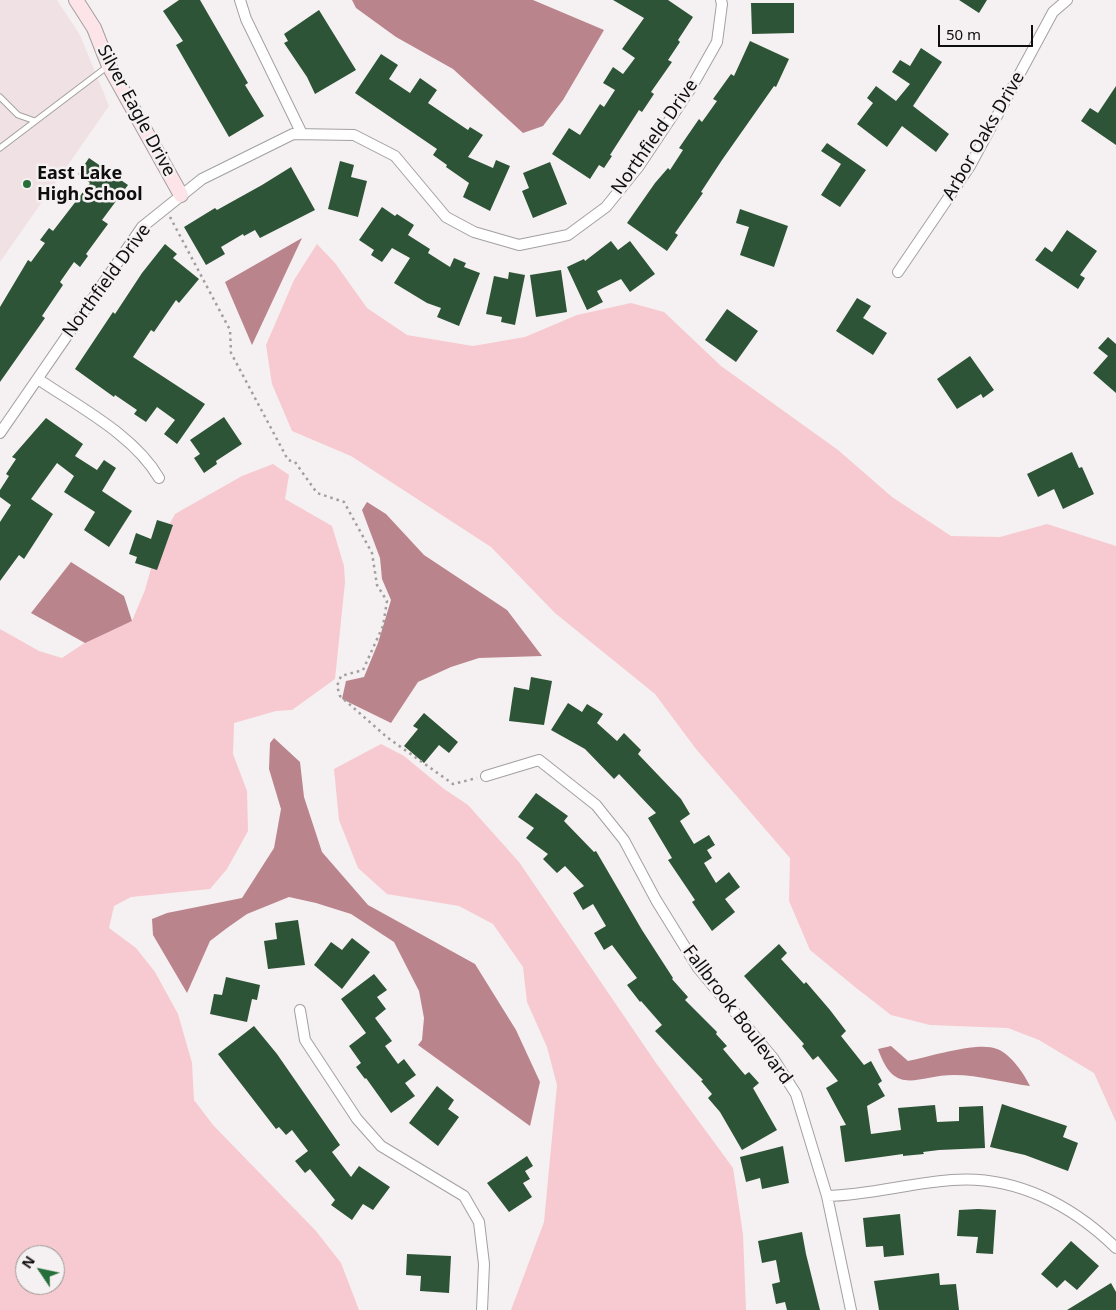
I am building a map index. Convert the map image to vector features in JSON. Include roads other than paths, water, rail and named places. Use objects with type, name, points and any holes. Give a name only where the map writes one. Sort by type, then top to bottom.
[{"type":"street","name":"Silver Eagle Drive","points":[[76,0],[94,28],[109,66],[181,196]]},
{"type":"street","points":[[240,0],[246,19],[302,134]]},
{"type":"street","name":"Northfield Drive","points":[[0,433],[142,227],[202,179],[293,134],[354,135],[395,156],[446,217],[474,232],[519,245],[568,235],[606,207],[639,166],[691,88],[717,42],[722,4],[720,0]]},
{"type":"street","name":"Arbor Oaks Drive","points":[[898,272],[970,166],[1053,12],[1067,0]]},
{"type":"street","points":[[38,379],[130,442],[148,460],[158,478]]},
{"type":"street","name":"Fallbrook Boulevard","points":[[486,776],[539,760],[596,805],[624,840],[656,900],[698,968],[773,1058],[796,1094],[827,1196],[851,1310]]},
{"type":"street","points":[[300,1010],[305,1040],[357,1119],[381,1146],[464,1196],[479,1222],[484,1264],[482,1310]]},
{"type":"street","points":[[827,1196],[953,1180],[1004,1184],[1036,1193],[1065,1206],[1097,1229],[1116,1248]]},
{"type":"lane","points":[[0,148],[109,66]]},
{"type":"lane","points":[[0,97],[18,115],[35,121]]},
{"type":"place","name":"East Lake High School","points":[[27,184]]}]
